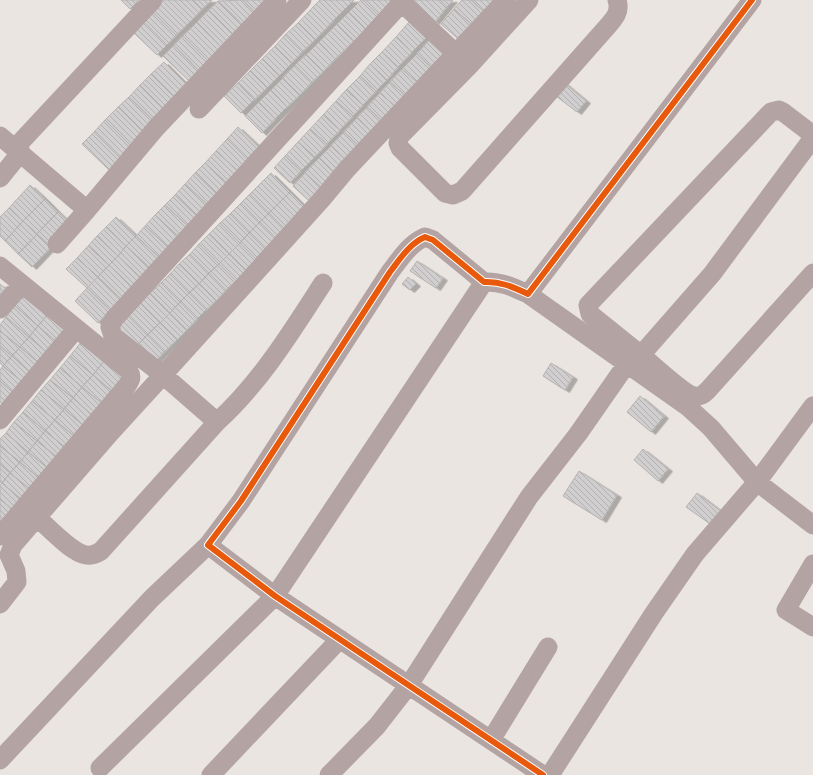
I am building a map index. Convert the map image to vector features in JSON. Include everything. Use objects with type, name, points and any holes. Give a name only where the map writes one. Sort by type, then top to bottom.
[{"type":"street","points":[[0,178],[18,150],[153,0]]},
{"type":"street","points":[[57,244],[156,128],[277,0]]},
{"type":"street","points":[[199,109],[302,0]]},
{"type":"street","points":[[506,0],[463,60],[400,136],[398,143],[408,157],[445,193],[453,196],[462,191],[606,28],[617,14],[619,6],[617,0]]},
{"type":"street","points":[[0,604],[17,582],[16,571],[9,555],[13,545],[36,517],[322,199],[347,169],[529,0]]},
{"type":"street","points":[[528,294],[752,0]]},
{"type":"street","points":[[217,422],[163,375],[113,336],[110,327],[114,319],[402,1],[463,60]]},
{"type":"street","points":[[813,134],[779,110],[770,112],[588,305],[590,314],[634,360],[711,428],[756,482],[813,525]]},
{"type":"street","points":[[0,136],[87,210]]},
{"type":"street","points":[[328,775],[377,726],[409,685],[529,497],[634,360],[712,274],[813,138]]},
{"type":"street","points":[[0,760],[152,598],[208,545],[241,501],[390,272],[412,245],[425,237],[433,240],[484,282],[495,281],[528,294],[693,396],[702,396],[708,390],[813,273]]},
{"type":"street","points":[[0,266],[21,285],[129,371],[131,380],[85,438],[0,536]]},
{"type":"street","points":[[100,768],[275,596],[484,282]]},
{"type":"street","points":[[36,517],[75,550],[86,555],[94,555],[101,551],[242,396],[284,343],[323,283]]},
{"type":"street","points":[[0,309],[21,285]]},
{"type":"street","points":[[0,420],[76,329]]},
{"type":"street","points":[[550,775],[658,607],[695,554],[756,482],[813,406]]},
{"type":"street","points":[[208,545],[275,596],[544,775]]},
{"type":"street","points":[[813,564],[786,610],[813,627]]},
{"type":"street","points":[[210,775],[340,639]]},
{"type":"street","points":[[491,740],[548,647]]},
{"type":"building","points":[[121,0],[139,0],[130,9]]},
{"type":"building","points":[[161,0],[168,0],[190,22],[176,35],[151,10]]},
{"type":"building","points":[[168,0],[193,0],[202,9],[190,22]]},
{"type":"building","points":[[193,0],[212,0],[202,9]]},
{"type":"building","points":[[243,0],[256,14],[244,26],[218,1]]},
{"type":"building","points":[[243,0],[268,0],[256,14]]},
{"type":"building","points":[[320,0],[336,0],[345,9],[333,21],[316,4]]},
{"type":"building","points":[[336,0],[354,0],[345,9]]},
{"type":"building","points":[[361,0],[363,0],[379,16],[366,29],[349,12]]},
{"type":"building","points":[[363,0],[394,0],[379,16]]},
{"type":"building","points":[[413,0],[440,0],[447,7],[435,22]]},
{"type":"building","points":[[440,0],[453,0],[447,7]]},
{"type":"building","points":[[462,0],[471,0],[489,16],[477,29],[454,9]]},
{"type":"building","points":[[471,0],[499,0],[489,16]]},
{"type":"building","points":[[218,1],[244,26],[234,35],[209,10]]},
{"type":"building","points":[[316,4],[333,21],[315,40],[298,23]]},
{"type":"building","points":[[454,9],[477,29],[464,44],[441,24]]},
{"type":"building","points":[[151,10],[176,35],[167,45],[141,19]]},
{"type":"building","points":[[209,10],[234,35],[222,48],[197,22]]},
{"type":"building","points":[[349,12],[366,29],[354,41],[337,24]]},
{"type":"building","points":[[141,19],[167,45],[157,55],[131,30]]},
{"type":"building","points":[[197,22],[222,48],[208,61],[183,36]]},
{"type":"building","points":[[409,22],[426,38],[412,52],[396,37]]},
{"type":"building","points":[[298,23],[315,40],[302,52],[285,35]]},
{"type":"building","points":[[337,24],[354,41],[335,59],[319,42]]},
{"type":"building","points":[[285,35],[302,52],[292,63],[275,46]]},
{"type":"building","points":[[183,36],[208,61],[199,71],[174,45]]},
{"type":"building","points":[[396,37],[412,52],[398,67],[382,52]]},
{"type":"building","points":[[430,39],[446,55],[433,69],[417,54]]},
{"type":"building","points":[[319,42],[335,59],[323,72],[306,55]]},
{"type":"building","points":[[174,45],[199,71],[189,81],[163,56]]},
{"type":"building","points":[[275,46],[292,63],[279,76],[262,59]]},
{"type":"building","points":[[382,52],[398,67],[387,80],[370,64]]},
{"type":"building","points":[[417,54],[433,69],[419,84],[402,69]]},
{"type":"building","points":[[306,55],[323,72],[312,82],[295,65]]},
{"type":"building","points":[[262,59],[279,76],[267,88],[250,71]]},
{"type":"building","points":[[164,62],[191,89],[179,102],[151,74]]},
{"type":"building","points":[[370,64],[387,80],[376,91],[360,76]]},
{"type":"building","points":[[295,65],[312,82],[300,95],[283,78]]},
{"type":"building","points":[[402,69],[419,84],[407,97],[390,82]]},
{"type":"building","points":[[250,71],[267,88],[254,100],[238,83]]},
{"type":"building","points":[[151,74],[179,102],[168,113],[140,85]]},
{"type":"building","points":[[360,76],[376,91],[363,105],[346,90]]},
{"type":"building","points":[[283,78],[300,95],[287,107],[271,90]]},
{"type":"building","points":[[562,81],[586,101],[577,112],[552,93]]},
{"type":"building","points":[[390,82],[407,97],[397,108],[380,93]]},
{"type":"building","points":[[238,83],[254,100],[241,113],[224,96]]},
{"type":"building","points":[[140,85],[168,113],[157,124],[129,97]]},
{"type":"building","points":[[271,90],[287,107],[275,119],[259,102]]},
{"type":"building","points":[[346,90],[363,105],[353,116],[336,101]]},
{"type":"building","points":[[380,93],[397,108],[383,122],[367,107]]},
{"type":"building","points":[[129,97],[157,124],[146,135],[118,107]]},
{"type":"building","points":[[336,101],[353,116],[340,130],[323,115]]},
{"type":"building","points":[[259,102],[275,119],[262,133],[245,116]]},
{"type":"building","points":[[118,107],[146,135],[133,148],[105,120]]},
{"type":"building","points":[[367,107],[383,122],[373,133],[357,118]]},
{"type":"building","points":[[323,115],[340,130],[327,144],[310,129]]},
{"type":"building","points":[[357,118],[373,133],[360,147],[344,132]]},
{"type":"building","points":[[105,120],[133,148],[121,159],[94,132]]},
{"type":"building","points":[[238,127],[262,150],[250,162],[227,139]]},
{"type":"building","points":[[310,129],[327,144],[315,157],[298,142]]},
{"type":"building","points":[[94,132],[121,159],[110,171],[82,144]]},
{"type":"building","points":[[344,132],[360,147],[347,161],[331,146]]},
{"type":"building","points":[[227,139],[250,162],[240,173],[216,151]]},
{"type":"building","points":[[298,142],[315,157],[301,171],[285,156]]},
{"type":"building","points":[[331,146],[347,161],[335,174],[319,158]]},
{"type":"building","points":[[216,151],[240,173],[229,185],[205,163]]},
{"type":"building","points":[[285,156],[301,171],[290,183],[274,168]]},
{"type":"building","points":[[319,158],[335,174],[322,188],[305,173]]},
{"type":"building","points":[[205,163],[229,185],[218,195],[195,173]]},
{"type":"building","points":[[195,173],[218,195],[209,206],[185,184]]},
{"type":"building","points":[[271,173],[290,192],[280,202],[261,183]]},
{"type":"building","points":[[305,173],[322,188],[309,201],[293,186]]},
{"type":"building","points":[[261,183],[280,202],[269,213],[250,194]]},
{"type":"building","points":[[185,184],[209,206],[198,217],[175,195]]},
{"type":"building","points":[[30,185],[45,199],[23,221],[9,208]]},
{"type":"building","points":[[290,192],[307,209],[297,219],[280,202]]},
{"type":"building","points":[[250,194],[269,213],[260,222],[241,203]]},
{"type":"building","points":[[175,195],[198,217],[189,227],[165,205]]},
{"type":"building","points":[[45,199],[58,212],[37,234],[23,221]]},
{"type":"building","points":[[280,202],[297,219],[286,230],[269,213]]},
{"type":"building","points":[[241,203],[260,222],[249,233],[230,214]]},
{"type":"building","points":[[165,205],[189,227],[179,237],[155,215]]},
{"type":"building","points":[[9,208],[23,221],[5,241],[0,236],[0,217]]},
{"type":"building","points":[[58,212],[72,225],[51,247],[37,234]]},
{"type":"building","points":[[269,213],[286,230],[277,239],[260,222]]},
{"type":"building","points":[[230,214],[249,233],[240,243],[220,223]]},
{"type":"building","points":[[155,215],[179,237],[169,248],[145,226]]},
{"type":"building","points":[[116,217],[136,236],[126,246],[106,227]]},
{"type":"building","points":[[23,221],[37,234],[18,254],[5,241]]},
{"type":"building","points":[[260,222],[277,239],[266,250],[249,233]]},
{"type":"building","points":[[220,223],[240,243],[229,254],[209,234]]},
{"type":"building","points":[[145,226],[169,248],[160,258],[136,236]]},
{"type":"building","points":[[106,227],[126,246],[118,256],[97,236]]},
{"type":"building","points":[[249,233],[266,250],[257,260],[240,243]]},
{"type":"building","points":[[37,234],[51,247],[32,267],[18,254]]},
{"type":"building","points":[[209,234],[229,254],[219,264],[199,244]]},
{"type":"building","points":[[97,236],[118,256],[109,265],[88,246]]},
{"type":"building","points":[[136,236],[160,258],[150,268],[126,246]]},
{"type":"building","points":[[240,243],[257,260],[246,271],[229,254]]},
{"type":"building","points":[[199,244],[219,264],[209,273],[190,254]]},
{"type":"building","points":[[88,246],[109,265],[98,277],[77,258]]},
{"type":"building","points":[[126,246],[150,268],[141,278],[118,256]]},
{"type":"building","points":[[190,254],[209,273],[199,284],[179,264]]},
{"type":"building","points":[[229,254],[246,271],[236,281],[219,264]]},
{"type":"building","points":[[118,256],[141,278],[132,287],[109,265]]},
{"type":"building","points":[[77,258],[98,277],[87,288],[66,269]]},
{"type":"building","points":[[417,261],[443,278],[436,288],[410,271]]},
{"type":"building","points":[[179,264],[199,284],[189,293],[170,274]]},
{"type":"building","points":[[219,264],[236,281],[226,290],[209,273]]},
{"type":"building","points":[[109,265],[132,287],[121,299],[98,277]]},
{"type":"building","points":[[209,273],[226,290],[216,301],[199,284]]},
{"type":"building","points":[[170,274],[189,293],[180,302],[161,283]]},
{"type":"building","points":[[98,277],[121,299],[110,310],[87,288]]},
{"type":"building","points":[[408,277],[416,284],[410,290],[402,284]]},
{"type":"building","points":[[161,283],[180,302],[170,313],[150,293]]},
{"type":"building","points":[[0,284],[7,290],[0,298]]},
{"type":"building","points":[[199,284],[216,301],[206,310],[189,293]]},
{"type":"building","points":[[87,288],[110,310],[98,323],[75,301]]},
{"type":"building","points":[[150,293],[170,313],[160,323],[140,303]]},
{"type":"building","points":[[189,293],[206,310],[197,319],[180,302]]},
{"type":"building","points":[[25,295],[48,314],[38,326],[15,306]]},
{"type":"building","points":[[180,302],[197,319],[187,330],[170,313]]},
{"type":"building","points":[[140,303],[160,323],[147,335],[128,316]]},
{"type":"building","points":[[15,306],[38,326],[29,337],[6,317]]},
{"type":"building","points":[[170,313],[187,330],[177,340],[160,323]]},
{"type":"building","points":[[48,314],[69,332],[59,344],[38,326]]},
{"type":"building","points":[[128,316],[147,335],[136,347],[116,327]]},
{"type":"building","points":[[6,317],[29,337],[20,347],[0,331],[0,325]]},
{"type":"building","points":[[160,323],[177,340],[164,352],[147,335]]},
{"type":"building","points":[[38,326],[59,344],[50,355],[29,337]]},
{"type":"building","points":[[0,331],[20,347],[12,356],[0,346]]},
{"type":"building","points":[[147,335],[164,352],[153,364],[136,347]]},
{"type":"building","points":[[29,337],[50,355],[41,365],[20,347]]},
{"type":"building","points":[[81,342],[104,361],[93,375],[70,356]]},
{"type":"building","points":[[0,346],[12,356],[3,366],[0,363]]},
{"type":"building","points":[[20,347],[41,365],[33,375],[12,356]]},
{"type":"building","points":[[12,356],[33,375],[25,384],[3,366]]},
{"type":"building","points":[[70,356],[93,375],[82,387],[60,368]]},
{"type":"building","points":[[104,361],[125,378],[113,392],[93,375]]},
{"type":"building","points":[[551,363],[573,377],[565,390],[543,376]]},
{"type":"building","points":[[3,366],[25,384],[16,395],[0,381],[0,370]]},
{"type":"building","points":[[60,368],[82,387],[73,398],[50,380]]},
{"type":"building","points":[[93,375],[113,392],[103,404],[82,387]]},
{"type":"building","points":[[50,380],[73,398],[64,409],[41,390]]},
{"type":"building","points":[[0,381],[16,395],[6,407],[0,402]]},
{"type":"building","points":[[82,387],[103,404],[93,416],[73,398]]},
{"type":"building","points":[[41,390],[64,409],[55,420],[32,401]]},
{"type":"building","points":[[640,396],[664,416],[651,432],[627,412]]},
{"type":"building","points":[[73,398],[93,416],[84,426],[64,409]]},
{"type":"building","points":[[32,401],[55,420],[45,431],[23,412]]},
{"type":"building","points":[[64,409],[84,426],[75,437],[55,420]]},
{"type":"building","points":[[23,412],[45,431],[37,441],[14,422]]},
{"type":"building","points":[[55,420],[75,437],[66,448],[45,431]]},
{"type":"building","points":[[14,422],[37,441],[28,452],[6,433]]},
{"type":"building","points":[[45,431],[66,448],[58,458],[37,441]]},
{"type":"building","points":[[6,433],[28,452],[20,462],[0,446],[0,439]]},
{"type":"building","points":[[37,441],[58,458],[49,469],[28,452]]},
{"type":"building","points":[[0,446],[20,462],[10,473],[0,464]]},
{"type":"building","points":[[643,449],[668,469],[658,481],[634,460]]},
{"type":"building","points":[[28,452],[49,469],[40,479],[20,462]]},
{"type":"building","points":[[20,462],[40,479],[31,490],[10,473]]},
{"type":"building","points":[[0,464],[10,473],[2,483],[0,482]]},
{"type":"building","points":[[579,471],[617,495],[602,520],[563,496]]},
{"type":"building","points":[[10,473],[31,490],[22,500],[2,483]]},
{"type":"building","points":[[2,483],[22,500],[14,511],[0,499],[0,485]]},
{"type":"building","points":[[697,493],[726,515],[716,528],[686,507]]},
{"type":"building","points":[[0,499],[14,511],[4,523],[0,520]]},
{"type":"cycle path","points":[[543,775],[275,596],[208,545],[241,501],[401,257],[414,244],[425,237],[433,240],[484,282],[501,284],[528,294],[752,0]]}]
